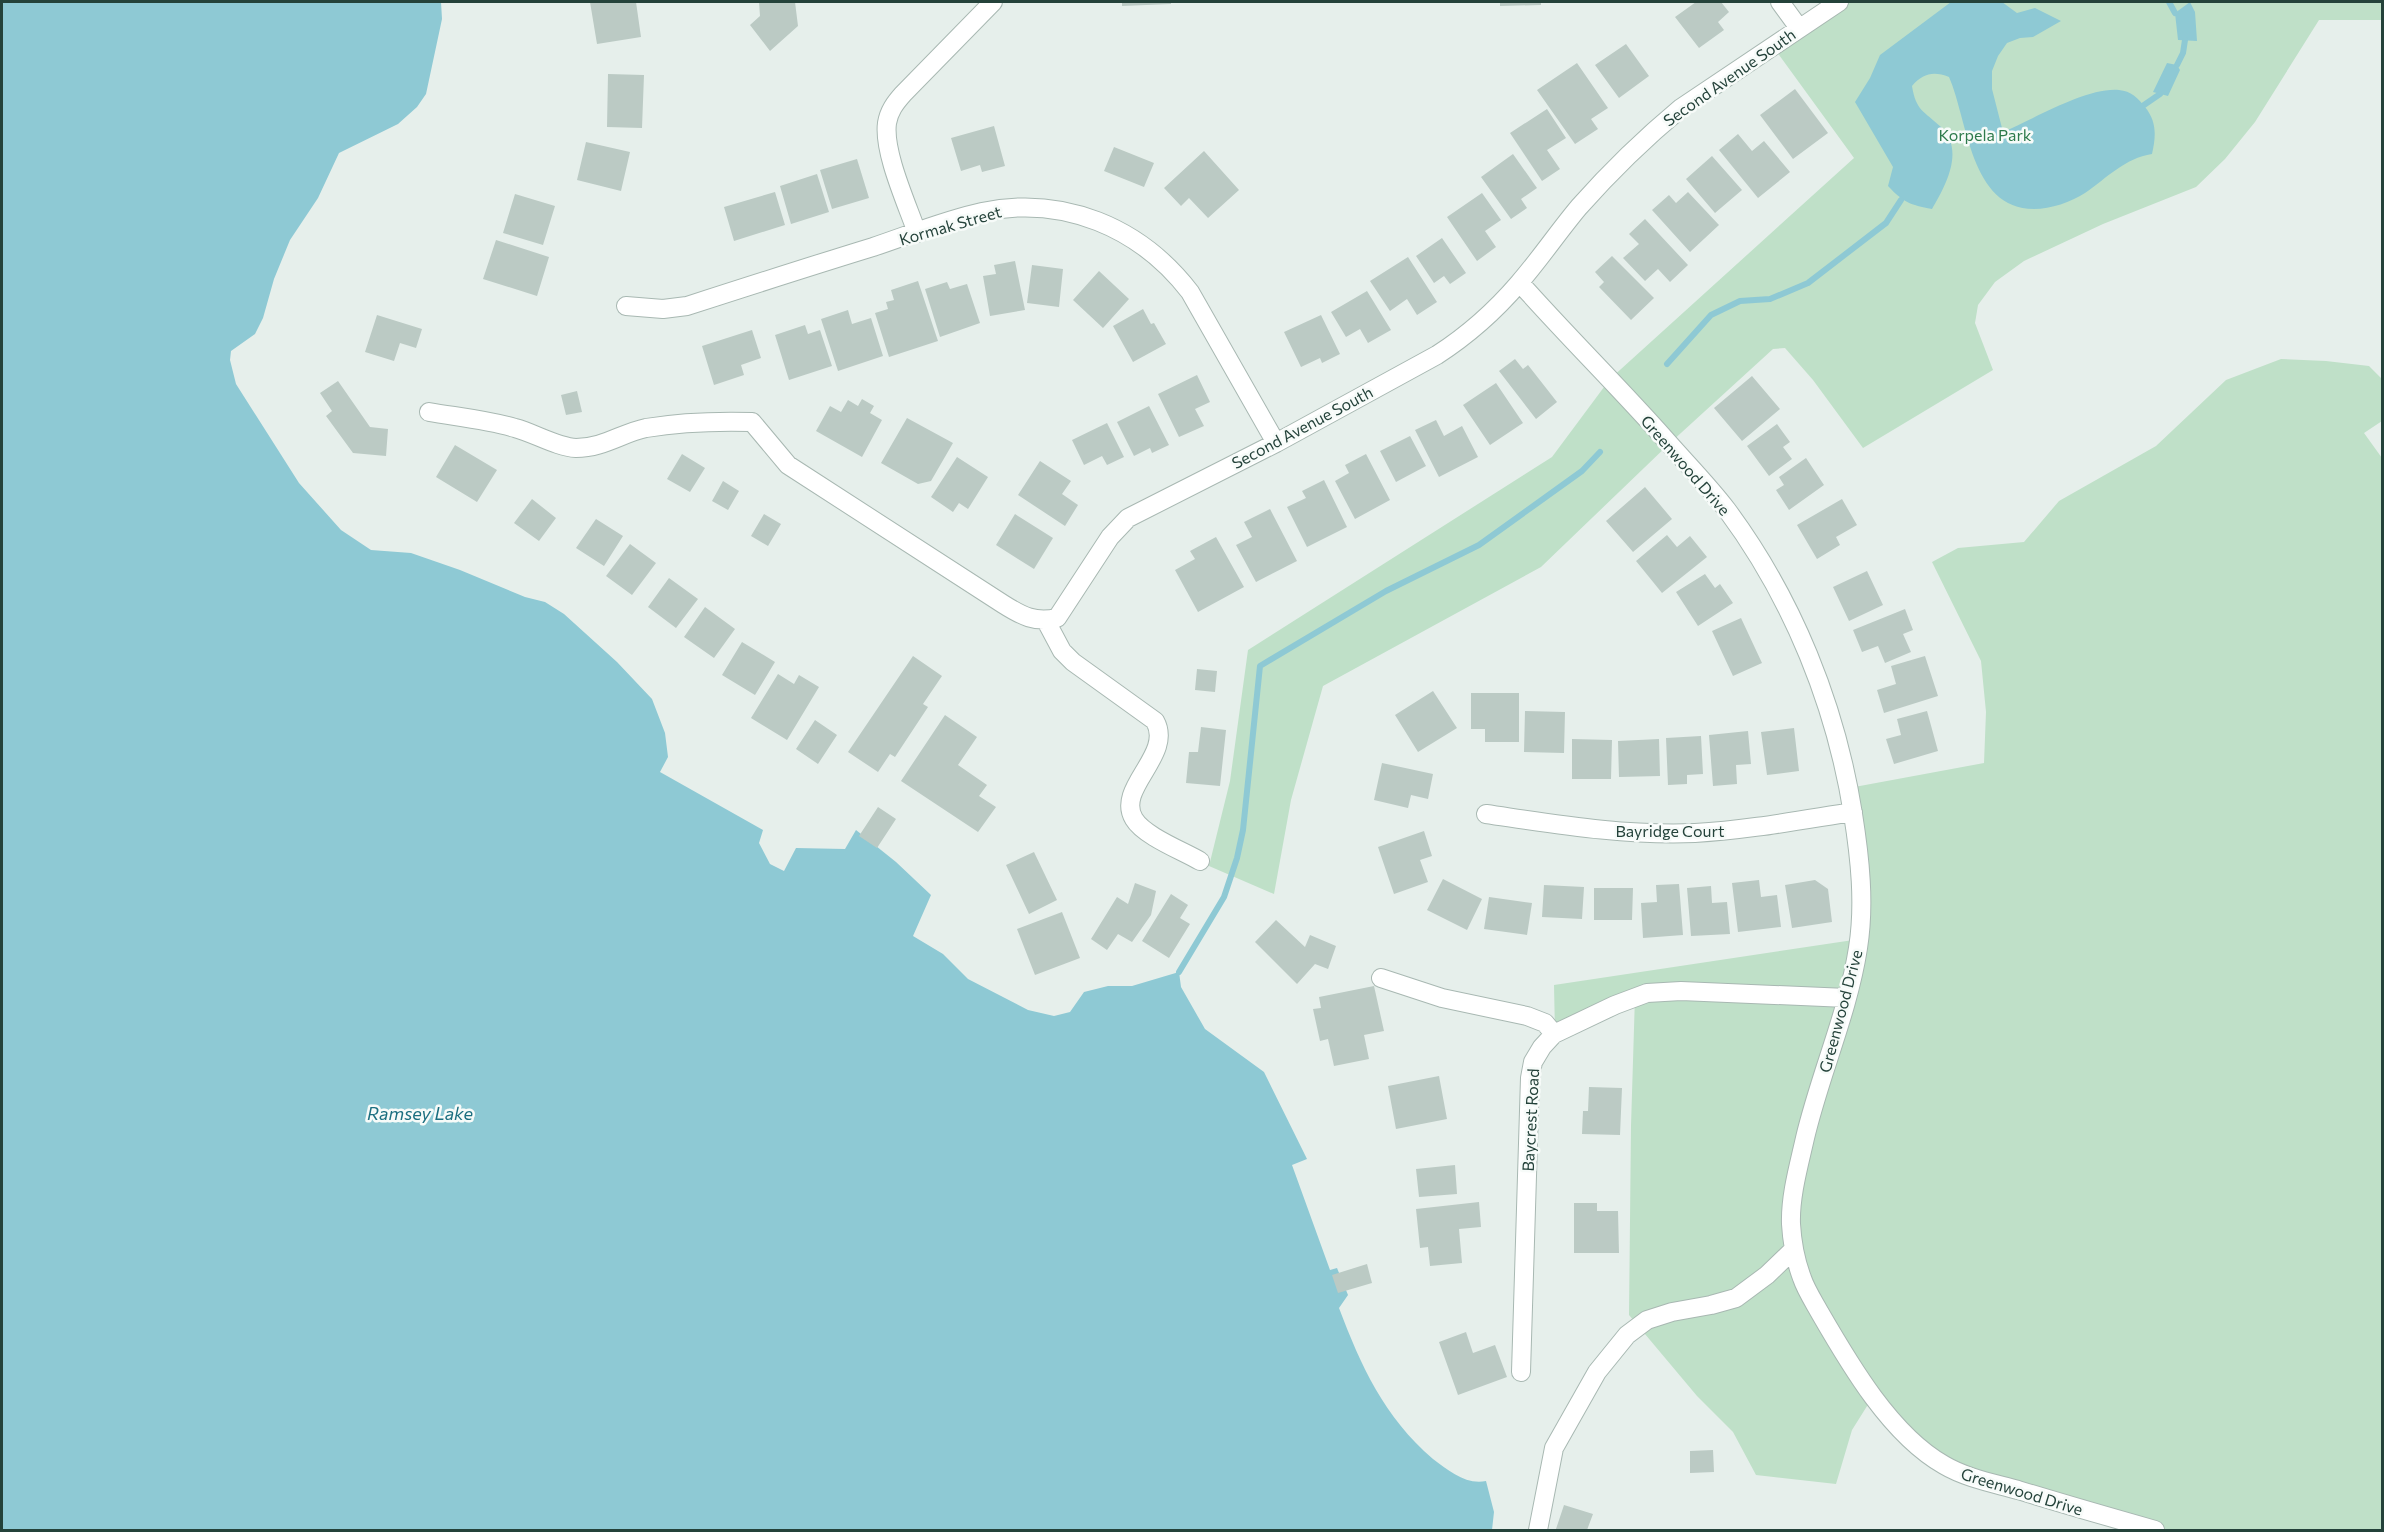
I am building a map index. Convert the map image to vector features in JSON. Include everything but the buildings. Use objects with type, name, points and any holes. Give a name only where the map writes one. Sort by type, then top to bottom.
[{"type":"street","points":[[917,233],[892,160],[887,132],[890,113],[894,103],[993,2]]},
{"type":"street","points":[[1780,2],[1799,28]]},
{"type":"street","name":"Second Avenue South","points":[[1046,621],[1058,618],[1063,612],[1110,537],[1128,518],[1276,443],[1437,355],[1474,328],[1520,283],[1581,205],[1658,127],[1681,108],[1839,2]]},
{"type":"street","name":"Kormak Street","points":[[626,306],[663,309],[687,306],[981,212],[1037,207],[1062,210],[1090,218],[1139,242],[1160,258],[1190,292],[1276,443]]},
{"type":"street","name":"Greenwood Drive","points":[[1520,283],[1694,469],[1728,511],[1757,555],[1785,606],[1824,695],[1853,812],[1860,867],[1860,925],[1858,949],[1847,998],[1829,1053],[1800,1165],[1791,1222],[1794,1249],[1801,1277],[1834,1337],[1873,1395],[1906,1435],[1922,1450],[1960,1473],[2155,1530]]},
{"type":"street","points":[[429,412],[513,427],[575,448],[598,446],[644,429],[688,422],[752,422],[788,465],[1024,617],[1046,621],[1062,651],[1073,662],[1155,722],[1160,729],[1159,741],[1135,790],[1131,802],[1132,812],[1135,820],[1144,830],[1200,861]]},
{"type":"street","name":"Bayridge Court","points":[[1486,814],[1625,832],[1694,833],[1740,829],[1853,812]]},
{"type":"street","points":[[1381,978],[1442,999],[1527,1016],[1545,1023],[1554,1034]]},
{"type":"street","name":"Baycrest Road","points":[[1521,1372],[1530,1078],[1533,1062],[1542,1047],[1554,1034],[1615,1005],[1647,993],[1681,991],[1847,998]]},
{"type":"street","points":[[1538,1530],[1554,1448],[1597,1372],[1627,1335],[1647,1320],[1736,1298],[1767,1275],[1794,1249]]},
{"type":"green space","name":"Korpela Park","points":[[1836,2],[2382,2],[2382,20],[2319,20],[2255,122],[2225,159],[2196,187],[2103,224],[2024,261],[1995,282],[1978,305],[1975,323],[1993,370],[1863,448],[1813,380],[1785,348],[1773,349],[1670,443],[1541,567],[1323,686],[1291,800],[1274,894],[1209,866],[1230,781],[1248,650],[1552,457],[1610,379],[1854,158],[1774,48]]},
{"type":"green space","points":[[2281,359],[2369,366],[2382,379],[2382,421],[2364,433],[2382,458],[2382,1530],[2160,1530],[1942,1462],[1874,1395],[1852,1430],[1836,1484],[1756,1475],[1733,1432],[1697,1396],[1629,1315],[1635,996],[1555,1032],[1554,985],[1860,939],[1849,788],[1984,763],[1986,712],[1981,661],[1932,562],[1958,548],[2024,542],[2059,501],[2156,446],[2226,380]]},
{"type":"water","name":"Ramsey Lake","points":[[2,2],[441,2],[442,19],[426,94],[417,107],[398,124],[339,153],[318,198],[290,240],[274,279],[263,318],[255,334],[231,351],[230,360],[236,384],[299,483],[341,530],[371,550],[411,553],[525,597],[545,602],[564,614],[617,662],[652,699],[665,733],[668,757],[660,772],[763,830],[759,843],[770,864],[784,871],[796,848],[845,849],[856,830],[896,862],[931,895],[913,936],[943,954],[968,979],[1028,1010],[1054,1016],[1070,1012],[1084,992],[1108,986],[1132,986],[1179,972],[1181,987],[1205,1029],[1264,1072],[1307,1159],[1292,1165],[1330,1270],[1337,1268],[1348,1295],[1339,1308],[1365,1370],[1376,1390],[1401,1426],[1433,1459],[1465,1479],[1486,1481],[1494,1512],[1492,1530],[2,1530]]},
{"type":"water","points":[[1951,2],[2002,2],[2017,13],[2035,8],[2061,21],[2033,37],[2020,38],[2007,43],[1998,56],[1992,71],[1992,89],[2003,132],[2092,93],[2119,90],[2134,96],[2152,118],[2154,141],[2152,154],[2125,164],[2085,193],[2067,202],[2040,209],[2013,205],[1996,194],[1984,179],[1967,138],[1949,77],[1929,74],[1920,78],[1912,86],[1918,106],[1948,136],[1952,146],[1951,168],[1932,209],[1912,204],[1898,196],[1888,186],[1893,167],[1855,102],[1870,78],[1880,55]]},
{"type":"water","points":[[2190,2],[2195,12],[2197,41],[2178,40],[2175,13]]},
{"type":"water","points":[[2167,63],[2177,65],[2180,70],[2168,96],[2153,92]]},
{"type":"waterway","points":[[2169,2],[2175,13]]},
{"type":"waterway","points":[[2177,65],[2183,53],[2185,40]]},
{"type":"waterway","points":[[2144,105],[2160,94]]},
{"type":"waterway","points":[[1667,364],[1711,315],[1740,301],[1770,299],[1808,283],[1886,223],[1901,200]]},
{"type":"waterway","points":[[1179,972],[1224,897],[1237,858],[1243,830],[1260,666],[1386,591],[1479,545],[1582,471],[1600,452]]}]
